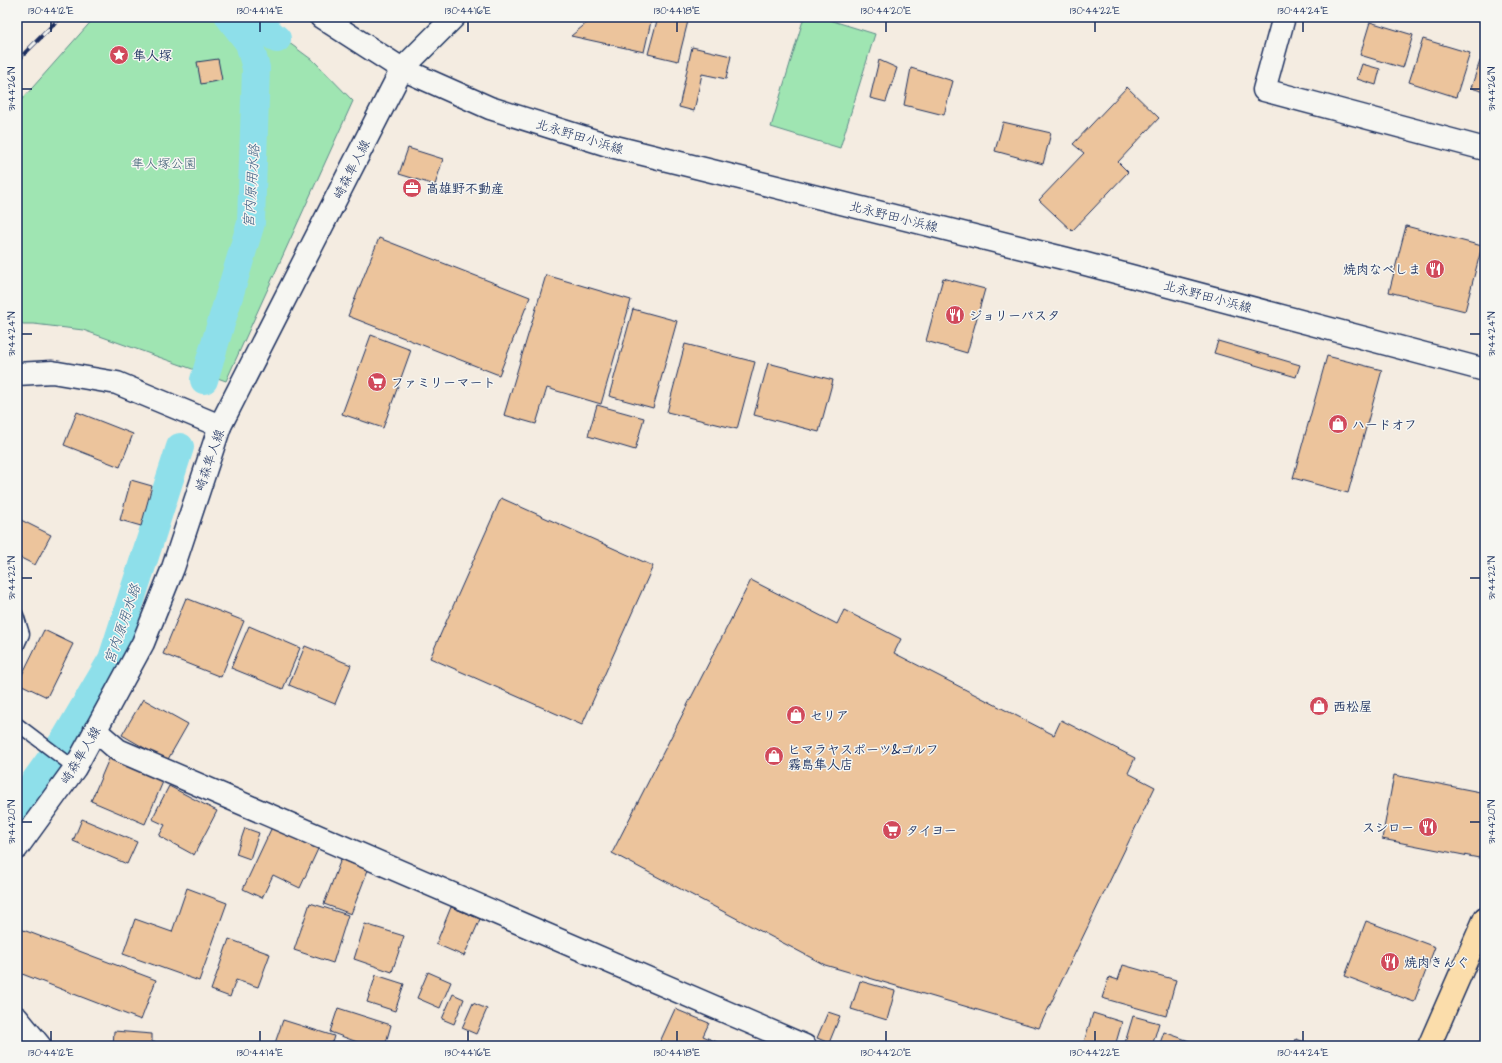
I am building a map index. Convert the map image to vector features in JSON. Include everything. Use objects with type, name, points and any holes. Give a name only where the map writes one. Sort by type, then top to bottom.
[{"type":"highway","points":[[1429,1046],[1485,918]]},
{"type":"main road","name":"北永野田小浜線","points":[[321,17],[402,69],[490,108],[611,146],[1067,259],[1485,370]]},
{"type":"main road","name":"崎森隼人線","points":[[17,848],[75,768],[143,643],[173,568],[220,426],[402,69],[454,17]]},
{"type":"main road","points":[[1284,17],[1264,90],[1485,149]]},
{"type":"main road","points":[[17,374],[52,372],[117,383],[220,426]]},
{"type":"main road","points":[[95,730],[118,750],[805,1046]]},
{"type":"main road","points":[[17,1018],[40,1046]]},
{"type":"lane","points":[[17,615],[23,634],[17,647]]},
{"type":"lane","points":[[17,724],[75,768]]},
{"type":"green space","name":"隼人塚公園","points":[[95,17],[254,17],[315,62],[353,101],[226,381],[83,330],[23,324],[17,319],[17,105]]},
{"type":"green space","points":[[804,17],[820,17],[875,34],[840,148],[771,127]]},
{"type":"building","points":[[594,17],[652,17],[644,52],[571,36]]},
{"type":"building","points":[[658,17],[689,17],[678,61],[648,54]]},
{"type":"building","points":[[1370,22],[1413,35],[1403,68],[1360,55]]},
{"type":"building","points":[[1423,39],[1470,53],[1456,97],[1409,82]]},
{"type":"building","points":[[692,47],[731,56],[726,79],[702,74],[694,111],[679,107]]},
{"type":"building","points":[[218,59],[222,80],[201,84],[197,62]]},
{"type":"building","points":[[879,60],[897,68],[886,102],[870,98]]},
{"type":"building","points":[[1480,61],[1485,62],[1485,92],[1471,88]]},
{"type":"building","points":[[1362,64],[1380,69],[1376,85],[1357,79]]},
{"type":"building","points":[[911,68],[953,81],[944,115],[904,105]]},
{"type":"building","points":[[1127,87],[1159,118],[1118,162],[1128,172],[1072,231],[1039,200],[1084,153],[1073,144]]},
{"type":"building","points":[[1003,122],[1051,133],[1043,164],[995,151]]},
{"type":"building","points":[[408,148],[443,159],[435,185],[399,174]]},
{"type":"building","name":"焼肉なべしま","points":[[1406,226],[1482,246],[1465,311],[1389,292]]},
{"type":"building","points":[[379,238],[530,297],[499,375],[348,316]]},
{"type":"building","points":[[546,275],[631,300],[601,404],[547,388],[536,424],[504,415]]},
{"type":"building","name":"ジョリーパスタ","points":[[943,278],[985,289],[967,353],[926,341]]},
{"type":"building","points":[[633,309],[677,321],[653,408],[609,396]]},
{"type":"building","name":"ファミリーマート","points":[[371,335],[411,350],[383,428],[342,414]]},
{"type":"building","points":[[1218,341],[1300,365],[1296,377],[1214,353]]},
{"type":"building","points":[[685,344],[755,362],[737,429],[667,412]]},
{"type":"building","name":"ハードオフ","points":[[1327,356],[1382,370],[1348,493],[1293,478]]},
{"type":"building","points":[[768,363],[833,380],[819,432],[754,415]]},
{"type":"building","points":[[597,405],[644,418],[635,450],[588,436]]},
{"type":"building","points":[[77,412],[133,434],[120,467],[64,445]]},
{"type":"building","points":[[131,480],[152,486],[141,526],[120,520]]},
{"type":"building","points":[[501,498],[653,566],[582,725],[430,658]]},
{"type":"building","points":[[17,518],[51,535],[35,565],[17,556]]},
{"type":"building","points":[[751,580],[837,624],[844,610],[901,639],[894,653],[1054,735],[1061,720],[1135,758],[1128,773],[1155,787],[1039,1028],[825,965],[612,853]]},
{"type":"building","points":[[186,598],[244,621],[221,677],[163,654]]},
{"type":"building","points":[[249,626],[300,648],[283,689],[231,668]]},
{"type":"building","points":[[44,630],[73,644],[47,697],[18,683]]},
{"type":"building","points":[[305,646],[351,665],[335,704],[289,685]]},
{"type":"building","points":[[143,699],[188,724],[167,761],[122,735]]},
{"type":"building","points":[[111,754],[165,777],[145,824],[91,801]]},
{"type":"building","points":[[1394,775],[1485,793],[1485,828],[1479,858],[1382,839]]},
{"type":"building","points":[[169,786],[217,811],[194,855],[159,836],[165,825],[152,819]]},
{"type":"building","points":[[82,819],[137,842],[127,864],[73,841]]},
{"type":"building","points":[[272,827],[318,849],[300,888],[273,875],[262,898],[243,889]]},
{"type":"building","points":[[245,828],[259,833],[250,859],[236,854]]},
{"type":"building","points":[[341,859],[368,870],[351,914],[324,904]]},
{"type":"building","points":[[187,888],[227,903],[199,981],[123,954],[135,919],[172,932]]},
{"type":"building","points":[[310,903],[348,915],[333,963],[294,950]]},
{"type":"building","points":[[451,907],[480,919],[464,956],[436,944]]},
{"type":"building","name":"焼肉きんぐ","points":[[1366,921],[1435,947],[1414,1002],[1345,976]]},
{"type":"building","points":[[365,924],[404,936],[392,972],[354,959]]},
{"type":"building","points":[[18,928],[156,980],[141,1020],[17,972]]},
{"type":"building","points":[[229,939],[270,954],[258,987],[236,980],[230,997],[211,990]]},
{"type":"building","points":[[1123,965],[1176,980],[1166,1016],[1102,998],[1109,977],[1118,980]]},
{"type":"building","points":[[428,972],[451,982],[440,1008],[417,998]]},
{"type":"building","points":[[376,975],[404,984],[395,1011],[367,1002]]},
{"type":"building","points":[[860,981],[895,991],[887,1020],[851,1009]]},
{"type":"building","points":[[453,994],[464,999],[454,1024],[442,1019]]},
{"type":"building","points":[[473,1003],[487,1009],[476,1034],[462,1028]]},
{"type":"building","points":[[338,1008],[391,1025],[385,1046],[368,1046],[330,1032]]},
{"type":"building","points":[[675,1009],[709,1023],[703,1036],[726,1046],[658,1046]]},
{"type":"building","points":[[828,1012],[840,1016],[829,1043],[817,1038]]},
{"type":"building","points":[[1093,1013],[1122,1022],[1115,1046],[1083,1045]]},
{"type":"building","points":[[1133,1016],[1159,1023],[1152,1046],[1124,1046]]},
{"type":"building","points":[[283,1020],[334,1036],[331,1046],[274,1046]]},
{"type":"building","points":[[114,1031],[152,1034],[152,1042],[186,1046],[113,1046]]},
{"type":"building","points":[[1164,1032],[1203,1046],[1159,1046]]},
{"type":"building","points":[[1296,1039],[1318,1046],[1294,1046]]},
{"type":"waterway","name":"宮内原用水路","points":[[204,380],[251,223],[256,68],[249,43],[229,17]]},
{"type":"waterway","name":"宮内原用水路","points":[[251,17],[277,39]]},
{"type":"waterway","name":"宮内原用水路","points":[[17,806],[65,739],[112,659],[180,447]]},
{"type":"waterway","name":"宮内原用水路","points":[[17,1036],[25,1046]]},
{"type":"railway","points":[[17,61],[61,17]]},
{"type":"place","name":"隼人塚","points":[[119,55]]},
{"type":"place","name":"高雄野不動産","points":[[412,188]]},
{"type":"place","name":"焼肉なべしま","points":[[1435,269]]},
{"type":"place","name":"ジョリーパスタ","points":[[955,315]]},
{"type":"place","name":"ファミリーマート","points":[[377,382]]},
{"type":"place","name":"ハードオフ","points":[[1338,424]]},
{"type":"place","name":"西松屋","points":[[1319,706]]},
{"type":"place","name":"セリア","points":[[796,715]]},
{"type":"place","name":"ヒマラヤスポーツ&ゴルフ 霧島隼人店","points":[[774,756]]},
{"type":"place","name":"スシロー","points":[[1428,827]]},
{"type":"place","name":"タイヨー","points":[[892,830]]},
{"type":"place","name":"焼肉きんぐ","points":[[1390,962]]}]
